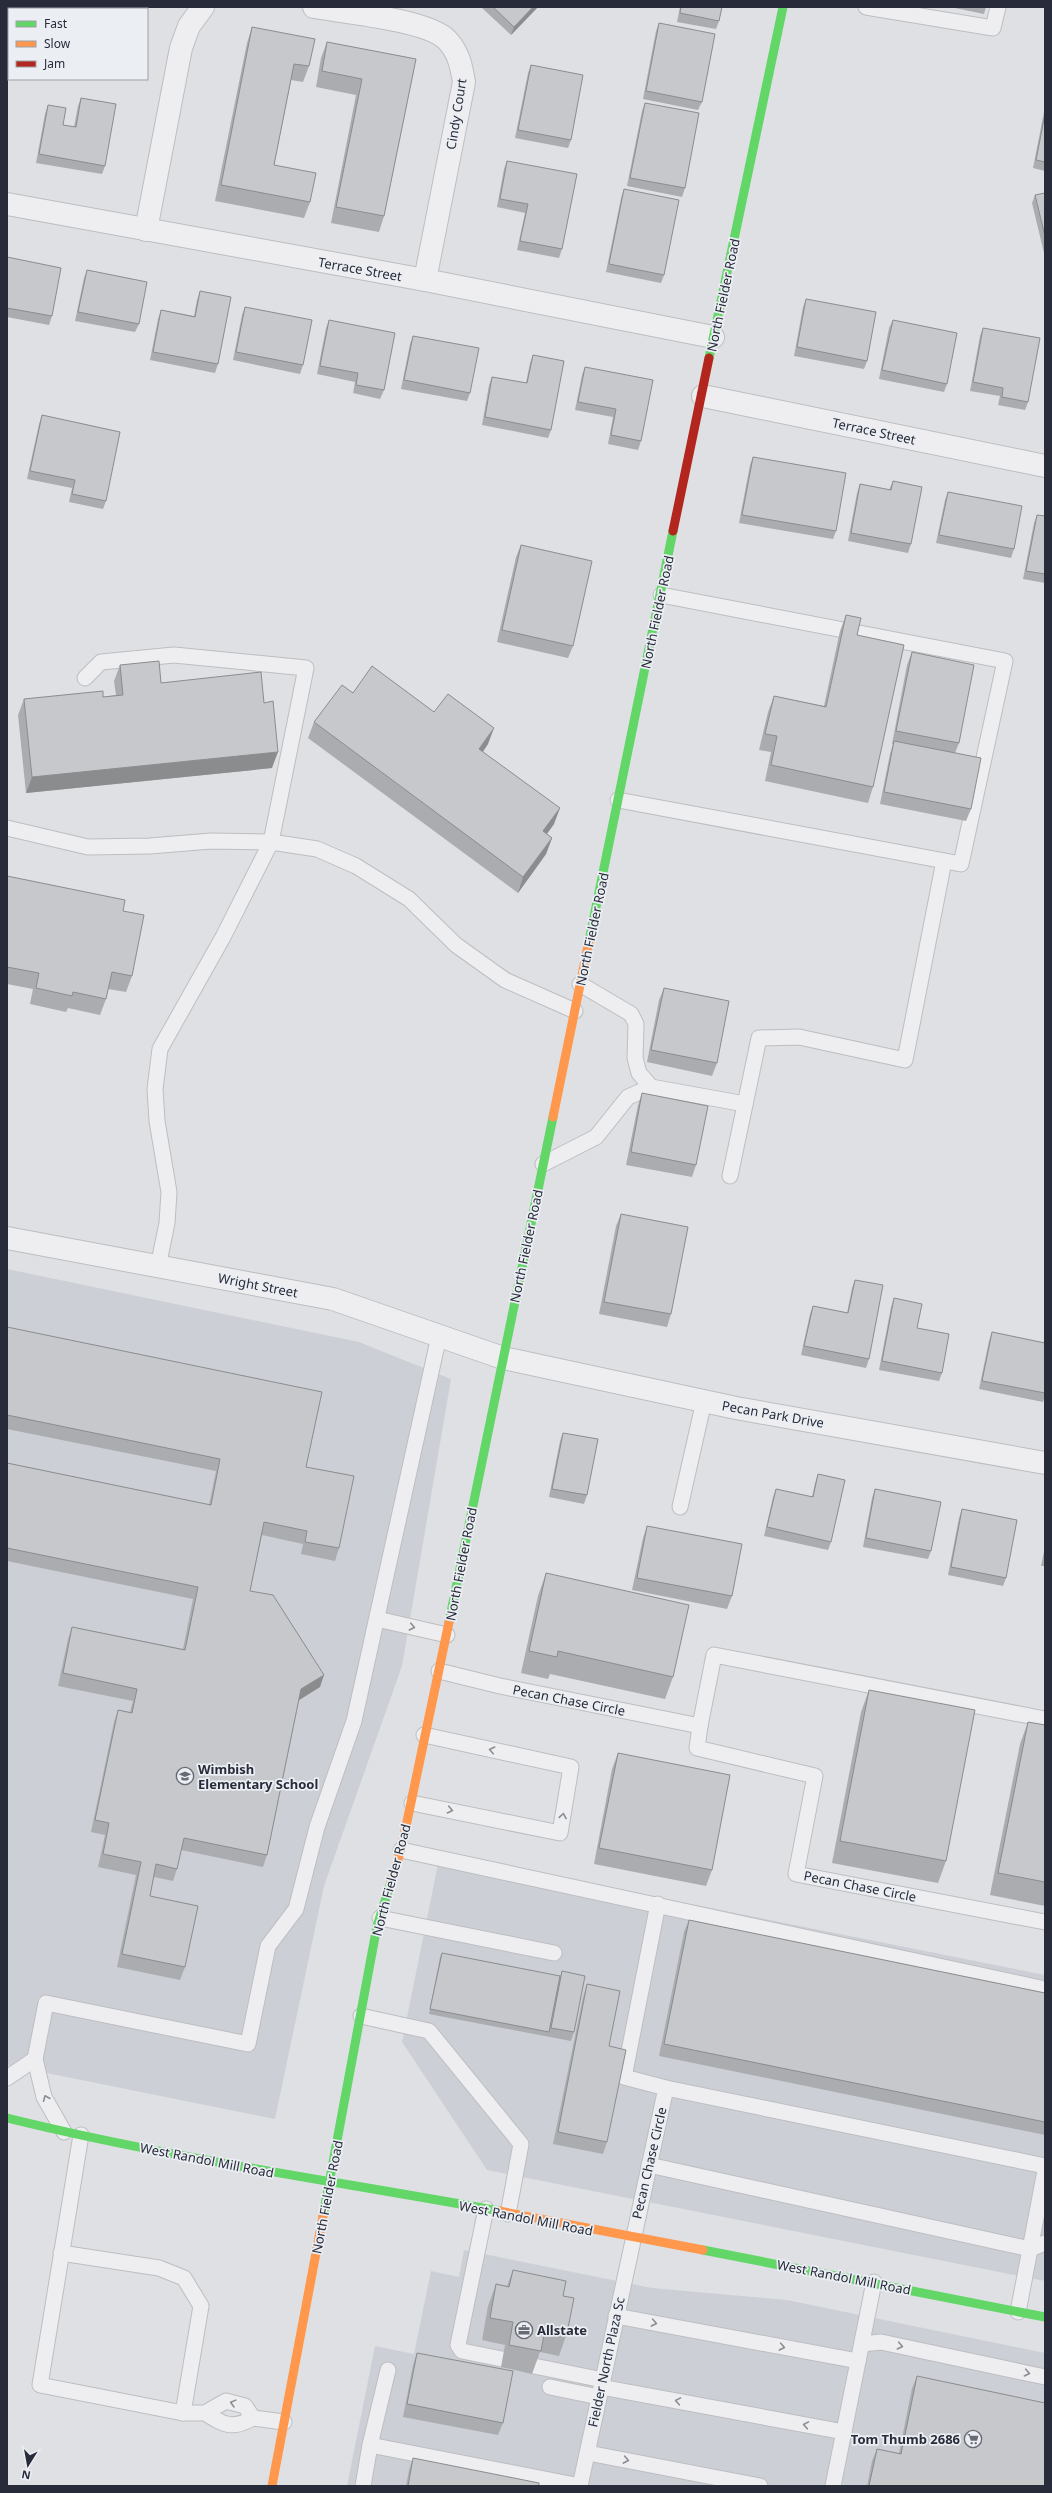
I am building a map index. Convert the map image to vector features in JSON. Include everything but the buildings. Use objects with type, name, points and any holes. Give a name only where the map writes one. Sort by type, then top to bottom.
[{"type":"main road","name":"North Fielder Road","points":[[272,2486],[380,1918],[401,1850],[412,1802],[424,1735],[447,1635],[618,800],[703,396],[713,338],[783,7]]},
{"type":"main road","name":"West Randol Mill Road","points":[[7,2118],[64,2132],[330,2183],[508,2214],[874,2282],[1045,2317]]},
{"type":"street","points":[[146,230],[181,48],[189,26],[203,7]]},
{"type":"street","name":"Cindy Court","points":[[314,7],[426,27],[446,39],[460,59],[464,82],[425,280]]},
{"type":"street","name":"Terrace Street","points":[[7,204],[425,280],[713,338]]},
{"type":"street","name":"Terrace Street","points":[[703,396],[1045,466]]},
{"type":"street","name":"Wright Street","points":[[7,1238],[333,1299],[503,1358]]},
{"type":"street","name":"Pecan Park Drive","points":[[503,1358],[704,1401],[1045,1463]]},
{"type":"lane","points":[[866,7],[993,28],[998,7]]},
{"type":"lane","points":[[618,800],[961,864],[1005,662],[661,595]]},
{"type":"lane","points":[[86,678],[101,662],[174,655],[306,668],[271,842],[223,937],[160,1049],[155,1089],[157,1121],[168,1192],[166,1223],[158,1267]]},
{"type":"lane","points":[[7,828],[88,847],[150,846],[210,840],[271,842],[317,849],[356,866],[410,899],[456,945],[505,980],[575,1011]]},
{"type":"lane","points":[[730,1176],[759,1038],[799,1038],[905,1060],[944,861]]},
{"type":"lane","points":[[580,984],[631,1014],[636,1024],[635,1058],[639,1073],[652,1087]]},
{"type":"lane","points":[[543,1164],[596,1137],[628,1097],[652,1087],[745,1104]]},
{"type":"lane","points":[[64,2132],[44,2097],[35,2059],[46,2003],[248,2044],[268,1946],[296,1909],[317,1827],[354,1721],[438,1336]]},
{"type":"lane","points":[[680,1507],[704,1401]]},
{"type":"lane","points":[[377,1619],[447,1635]]},
{"type":"lane","name":"Pecan Chase Circle","points":[[1045,1719],[714,1655],[697,1748],[815,1776],[796,1874],[1045,1922]]},
{"type":"lane","name":"Pecan Chase Circle","points":[[439,1671],[500,1686],[700,1726]]},
{"type":"lane","points":[[412,1802],[560,1833],[571,1767],[424,1735]]},
{"type":"lane","points":[[401,1850],[658,1904],[1045,1989]]},
{"type":"lane","points":[[658,1904],[624,2077],[666,2088],[1045,2166]]},
{"type":"lane","points":[[380,1918],[554,1953]]},
{"type":"lane","points":[[361,2016],[429,2031],[521,2144],[508,2214]]},
{"type":"lane","points":[[7,2078],[35,2059]]},
{"type":"lane","name":"Pecan Chase Circle","points":[[632,2238],[666,2088]]},
{"type":"lane","points":[[81,2135],[40,2385],[183,2413],[205,2413],[226,2401],[245,2406],[253,2418]]},
{"type":"lane","points":[[649,2165],[1030,2249],[1045,2243]]},
{"type":"lane","points":[[1018,2312],[1045,2171]]},
{"type":"lane","points":[[486,2210],[458,2345],[462,2351],[502,2359]]},
{"type":"lane","name":"Fielder North Plaza Sc","points":[[580,2486],[632,2238]]},
{"type":"lane","points":[[62,2252],[159,2268],[184,2278],[201,2306],[183,2413]]},
{"type":"lane","points":[[833,2486],[874,2282]]},
{"type":"lane","points":[[616,2316],[858,2361]]},
{"type":"lane","points":[[862,2344],[881,2342],[1045,2377]]},
{"type":"lane","points":[[534,2366],[601,2388],[844,2432]]},
{"type":"lane","points":[[363,2486],[370,2445],[388,2370]]},
{"type":"lane","points":[[550,2387],[601,2388]]},
{"type":"lane","points":[[205,2413],[222,2425],[241,2425],[253,2418],[284,2422]]},
{"type":"lane","points":[[370,2445],[580,2486]]},
{"type":"lane","points":[[588,2453],[760,2486]]},
{"type":"shaded area","name":"Wimbish Elementary School","points":[[7,1269],[359,1342],[451,1379],[402,1666],[324,1886],[275,2119],[7,2065]]},
{"type":"shaded area","points":[[440,1854],[1045,1975],[1045,2281],[487,2170],[402,2042]]},
{"type":"shaded area","points":[[464,2250],[652,2288],[787,2300],[1045,2353],[1045,2486],[347,2486],[375,2346],[414,2354],[431,2271],[459,2277]]},
{"type":"traffic: fast","points":[[709,358],[783,7]]},
{"type":"traffic: fast","points":[[589,941],[673,531]]},
{"type":"traffic: fast","points":[[449,1622],[553,1117]]},
{"type":"traffic: fast","points":[[323,2216],[377,1926],[391,1882]]},
{"type":"traffic: fast","points":[[7,2118],[191,2157],[499,2211]]},
{"type":"traffic: fast","points":[[703,2250],[1045,2317]]},
{"type":"traffic: slow","points":[[553,1117],[589,941]]},
{"type":"traffic: slow","points":[[391,1882],[401,1850],[449,1622]]},
{"type":"traffic: slow","points":[[499,2211],[703,2250]]},
{"type":"traffic: slow","points":[[272,2486],[323,2216]]},
{"type":"traffic: jam","points":[[673,531],[709,358]]},
{"type":"place","name":"Wimbish Elementary School","points":[[185,1776]]},
{"type":"place","name":"Allstate","points":[[524,2330]]},
{"type":"place","name":"Tom Thumb 2686","points":[[973,2439]]}]
